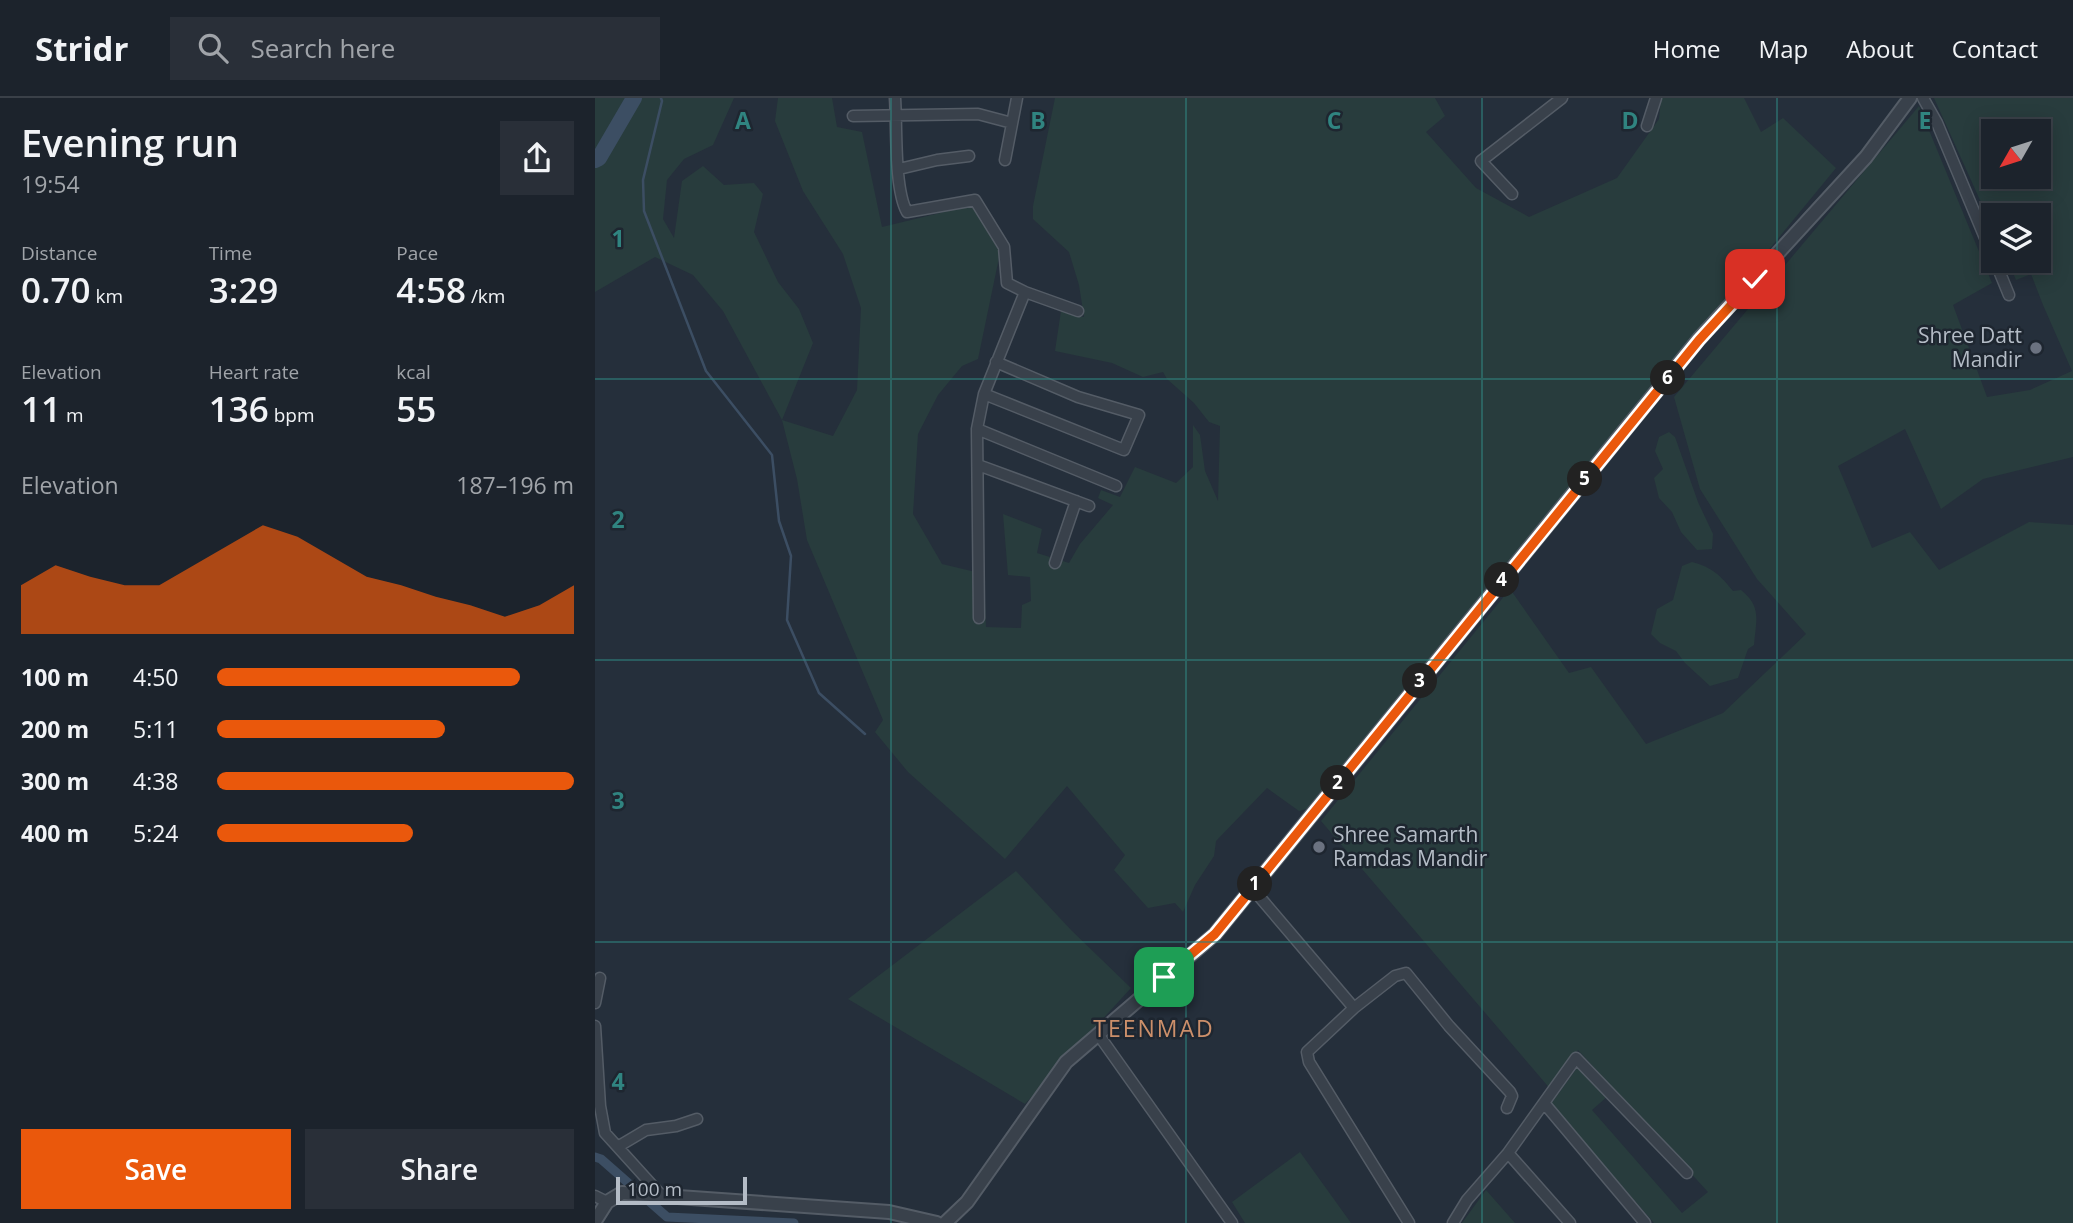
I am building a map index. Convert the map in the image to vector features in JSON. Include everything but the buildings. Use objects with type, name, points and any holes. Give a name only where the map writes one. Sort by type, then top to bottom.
[{"type":"street","points":[[895,98],[899,169],[903,204],[907,212],[975,200],[1004,247],[1007,283],[1078,311]]},
{"type":"street","points":[[1005,160],[1017,98]]},
{"type":"street","points":[[1512,194],[1481,161],[1562,98]]},
{"type":"street","points":[[1647,125],[1656,98]]},
{"type":"street","points":[[1923,98],[1937,123],[1981,228]]},
{"type":"street","points":[[944,1223],[967,1202],[1066,1062],[1215,934],[1690,350],[1867,157],[1903,102]]},
{"type":"street","points":[[853,116],[978,114],[1012,123]]},
{"type":"street","points":[[899,169],[969,156]]},
{"type":"street","points":[[2000,273],[2009,295]]},
{"type":"street","points":[[979,618],[977,429],[984,394],[1025,292]]},
{"type":"street","points":[[984,394],[1124,450],[1139,415],[1078,397],[996,362]]},
{"type":"street","points":[[977,429],[1116,486]]},
{"type":"street","points":[[978,465],[1089,506]]},
{"type":"street","points":[[1055,563],[1076,501]]},
{"type":"street","points":[[1252,888],[1354,1008]]},
{"type":"street","points":[[1409,1223],[1309,1062],[1307,1052],[1354,1008],[1395,976],[1406,973],[1449,1026],[1510,1092],[1512,1096],[1507,1108]]},
{"type":"street","points":[[595,1003],[600,978]]},
{"type":"street","points":[[595,1026],[600,1132],[619,1146],[657,1196]]},
{"type":"street","points":[[1098,1034],[1232,1223]]},
{"type":"street","points":[[1453,1223],[1467,1200],[1508,1153],[1576,1058],[1687,1173]]},
{"type":"street","points":[[1544,1103],[1645,1223]]},
{"type":"street","points":[[619,1146],[646,1130],[676,1126],[697,1119]]},
{"type":"street","points":[[1508,1153],[1570,1223]]},
{"type":"street","points":[[595,1221],[601,1199],[622,1193],[889,1212],[937,1223]]},
{"type":"green space","points":[[595,98],[734,98],[713,145],[684,159],[667,180],[663,219],[674,238],[682,181],[703,166],[724,185],[754,183],[763,194],[754,232],[778,282],[799,309],[813,343],[782,420],[723,311],[693,275],[655,257],[595,292]]},
{"type":"green space","points":[[778,98],[832,98],[837,127],[862,132],[882,227],[973,205],[1000,253],[978,359],[962,366],[938,395],[918,434],[913,514],[942,564],[984,574],[986,627],[1021,628],[1022,605],[1031,601],[1030,577],[1008,575],[1003,514],[1042,529],[1037,553],[1069,563],[1080,544],[1113,505],[1098,498],[1101,490],[1120,497],[1135,467],[1176,483],[1193,467],[1193,425],[1200,435],[1205,471],[1218,501],[1220,426],[1209,422],[1163,372],[1143,377],[1112,363],[1055,351],[1061,311],[1084,317],[1079,285],[1069,252],[1033,219],[1033,206],[1055,98],[1435,98],[1445,116],[1426,132],[1476,188],[1529,217],[1617,178],[1659,119],[1661,98],[1744,98],[1761,132],[1783,118],[1836,168],[1310,808],[1299,811],[1267,788],[1216,841],[1214,856],[1195,885],[1183,912],[1175,903],[1148,908],[1114,870],[1125,855],[1067,786],[1005,859],[908,772],[875,732],[883,720],[807,540],[797,479],[782,420],[833,436],[857,390],[861,308],[843,254],[803,191],[775,121]]},
{"type":"green space","points":[[1934,98],[2073,98],[2073,457],[1983,479],[1941,509],[1905,429],[1838,466],[1872,548],[1910,532],[1939,570],[2029,522],[2073,525],[2073,1223],[1654,1223],[1551,1104],[1577,1068],[1608,1096],[1592,1110],[1682,1213],[1708,1192],[1578,1050],[1552,1091],[1321,821],[1510,589],[1569,673],[1591,667],[1646,744],[1723,713],[1806,634],[1757,579],[1700,489],[1674,397],[1919,106],[1981,256],[1981,273],[1988,273],[1992,283],[1953,305],[1987,397],[2030,390],[2072,371],[2031,274],[2016,280],[2013,273],[2051,273],[2051,203],[1981,203]]},
{"type":"green space","points":[[1669,432],[1675,437],[1698,502],[1713,534],[1712,549],[1697,550],[1681,532],[1672,512],[1659,498],[1654,478],[1663,469],[1655,451],[1659,437]]},
{"type":"green space","points":[[1692,562],[1715,573],[1733,591],[1741,590],[1752,602],[1756,614],[1754,645],[1748,649],[1738,678],[1710,686],[1676,651],[1660,643],[1651,634],[1657,609],[1673,600],[1682,566]]},
{"type":"green space","points":[[1016,871],[1071,930],[1131,988],[1025,1104],[848,999]]},
{"type":"green space","points":[[1300,1152],[1351,1223],[1245,1223],[1232,1202]]},
{"type":"green space","points":[[1486,1190],[1515,1223],[1462,1223]]},
{"type":"waterway","points":[[595,160],[599,158],[634,98]]},
{"type":"waterway","points":[[661,98],[643,180],[644,211],[706,371],[772,455],[779,521],[791,556],[787,620],[819,693],[865,734]]},
{"type":"waterway","points":[[595,1157],[601,1159],[667,1217],[794,1223]]},
{"type":"place","name":"Shree Datt Mandir","points":[[2036,348]]},
{"type":"place","name":"Shree Samarth Ramdas Mandir","points":[[1319,847]]},
{"type":"district","name":"TEENMAD","points":[[1154,1029]]},
{"type":"route","points":[[1164,977],[1215,934],[1567,500],[1699,340],[1755,279]]}]
